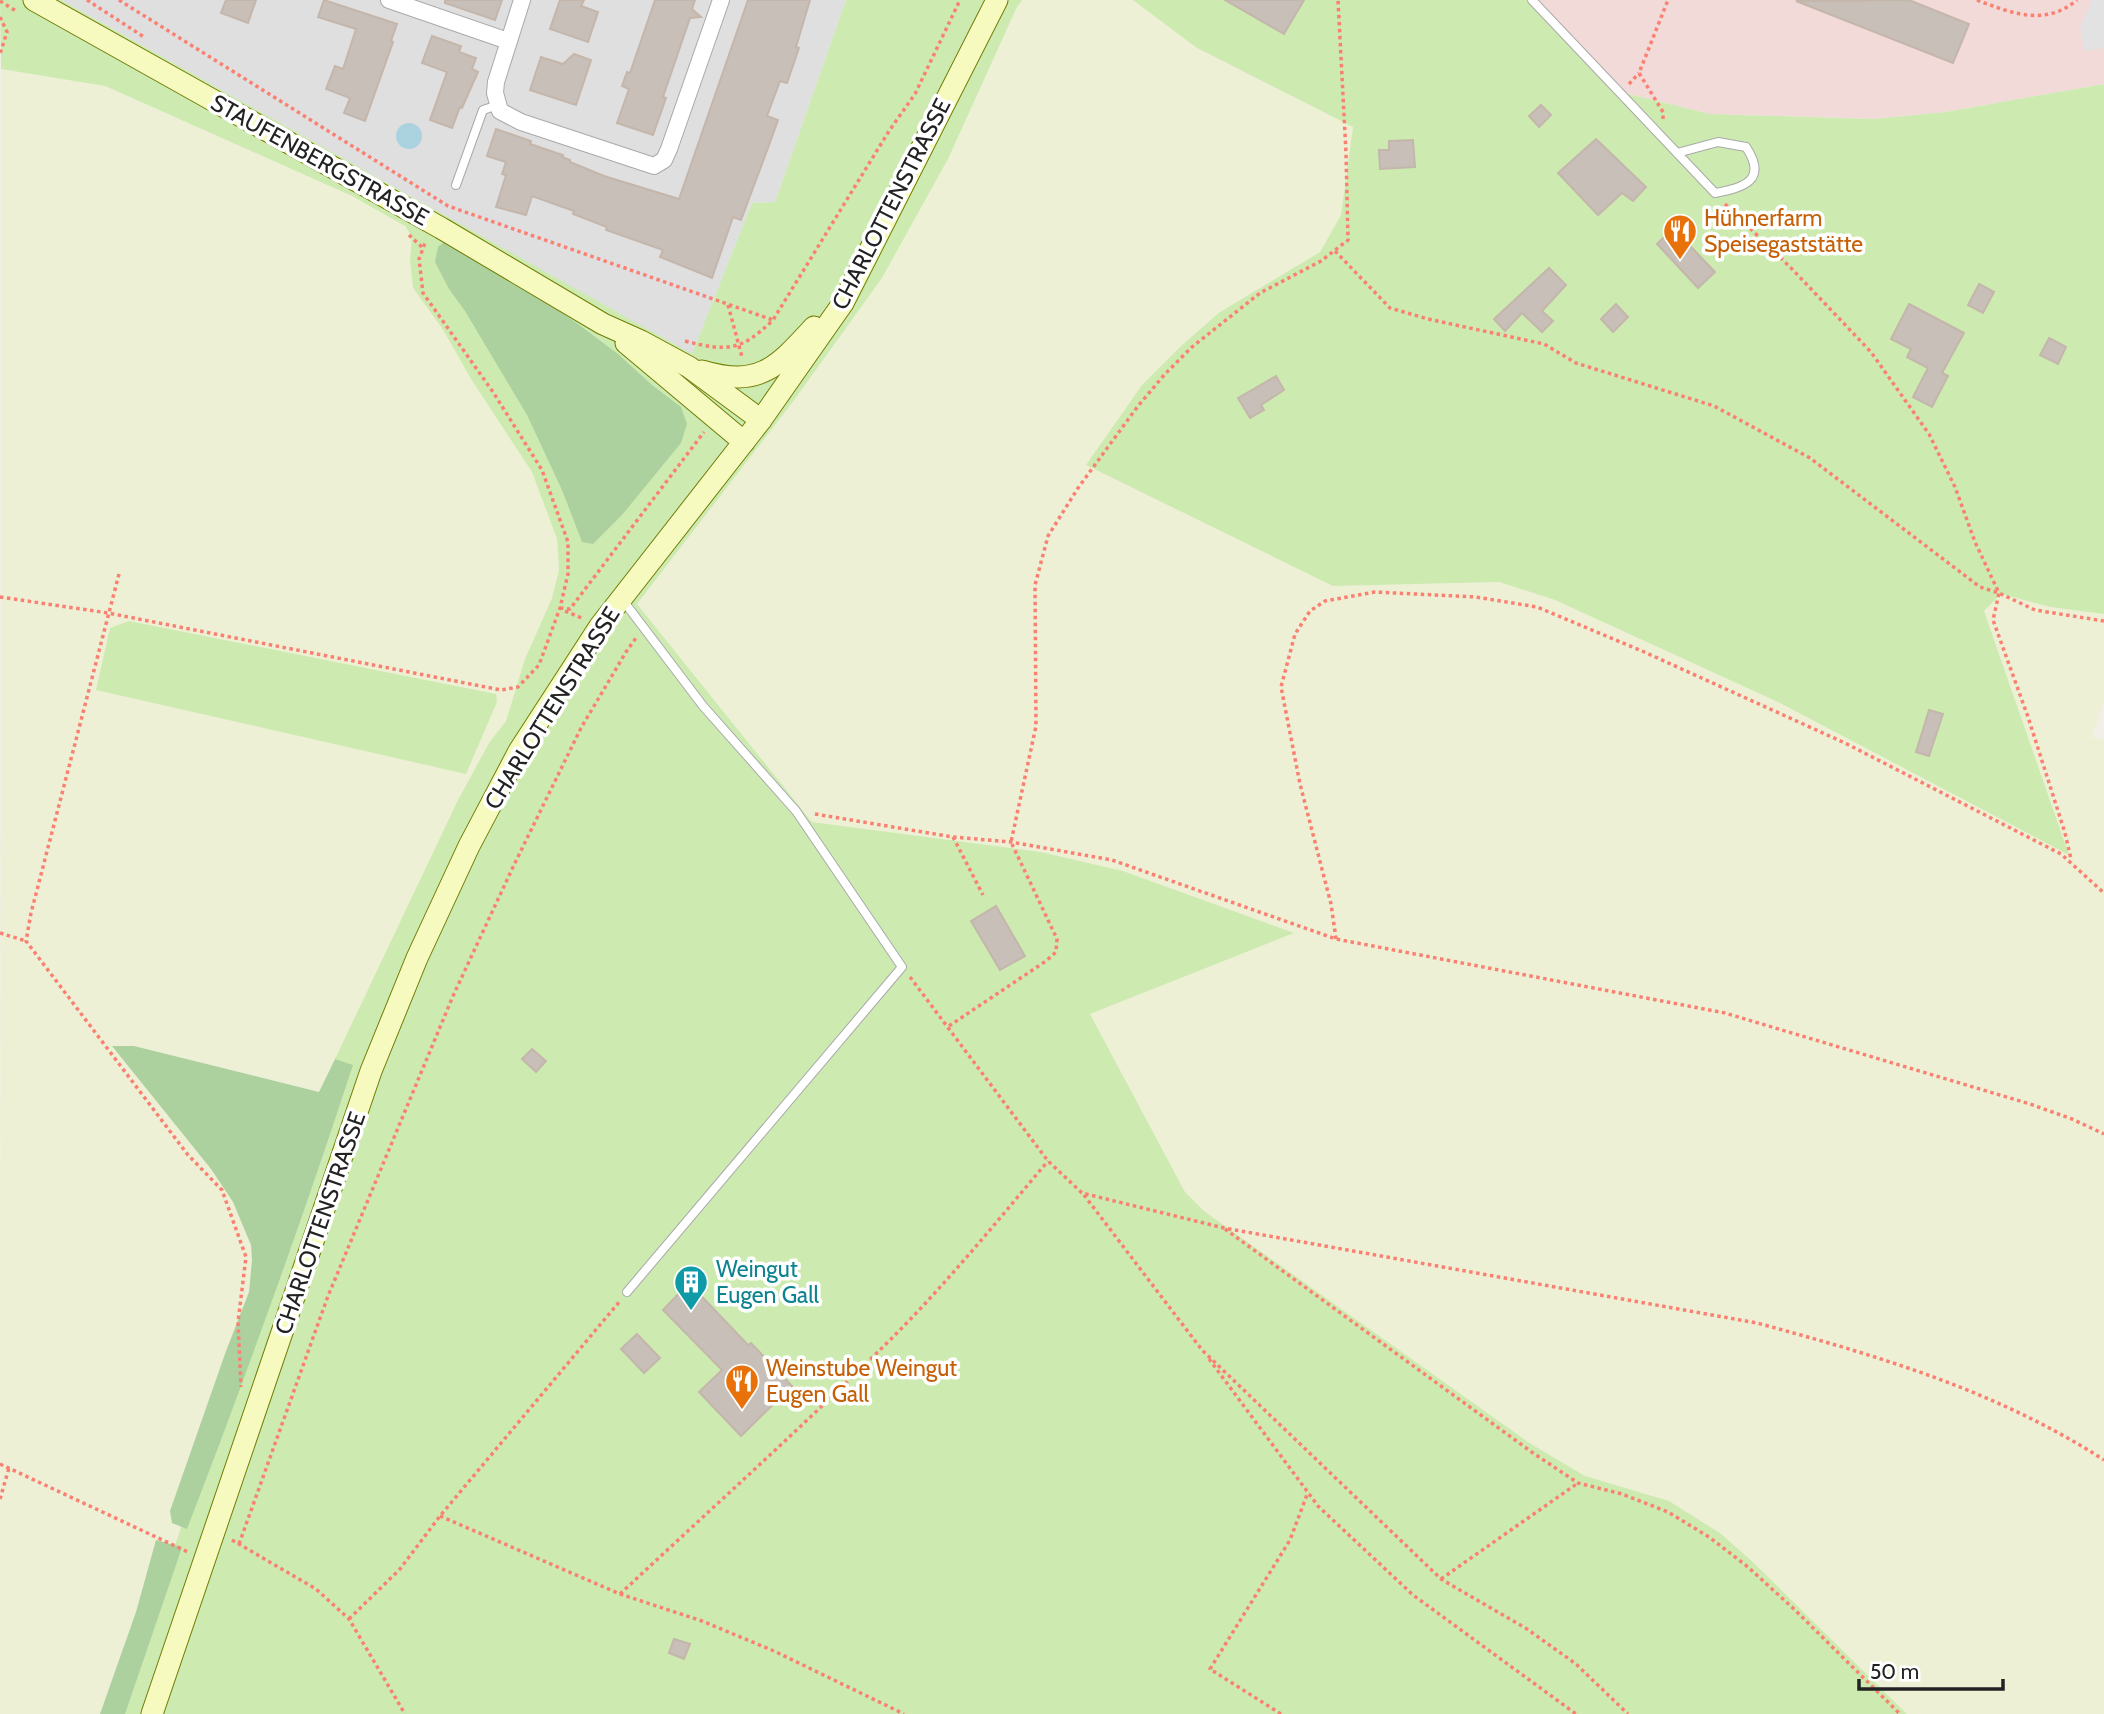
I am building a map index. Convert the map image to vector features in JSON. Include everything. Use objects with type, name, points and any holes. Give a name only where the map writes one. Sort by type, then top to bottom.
[{"type":"main road","name":"STAUFENBERGSTRASSE","points":[[34,0],[437,226],[603,324],[689,367],[761,420]]},
{"type":"main road","name":"CHARLOTTENSTRASSE","points":[[152,1714],[371,1072],[417,958],[469,846],[519,751],[621,597],[761,420],[843,303],[997,0]]},
{"type":"main road","name":"STAUFENBERGSTRASSE","points":[[689,367],[723,377],[759,375],[788,355],[817,324],[843,303]]},
{"type":"main road","name":"STAUFENBERGSTRASSE","points":[[603,324],[744,442]]},
{"type":"street","points":[[389,0],[508,41]]},
{"type":"street","points":[[522,0],[496,82],[498,105],[507,116],[521,122],[648,166],[659,165],[669,149],[721,0]]},
{"type":"lane","points":[[1532,0],[1655,132],[1715,193],[1742,188],[1753,175],[1755,160],[1746,147],[1718,142],[1677,153]]},
{"type":"lane","points":[[456,185],[483,110],[498,105]]},
{"type":"lane","points":[[621,597],[703,706],[796,811],[902,967],[627,1292]]},
{"type":"path","points":[[87,0],[149,40]]},
{"type":"path","points":[[119,0],[448,206],[774,320]]},
{"type":"path","points":[[679,339],[708,347],[740,346],[774,320],[889,131],[915,94],[960,0]]},
{"type":"path","points":[[949,1026],[1056,952],[1057,939],[1012,842],[1036,726],[1035,585],[1048,536],[1093,467],[1138,406],[1192,347],[1260,293],[1335,251],[1348,240],[1338,0]]},
{"type":"path","points":[[1655,132],[1663,124],[1663,112],[1639,73],[1668,0]]},
{"type":"path","points":[[1977,0],[2020,16],[2048,14],[2068,8],[2077,0]]},
{"type":"path","points":[[0,17],[7,32],[0,54]]},
{"type":"path","points":[[0,597],[108,613],[501,690],[517,687],[529,678],[539,665],[560,608],[568,574],[568,542],[542,470],[493,392],[423,293],[419,259],[448,206],[456,185]]},
{"type":"path","points":[[1715,193],[1791,269],[1878,363],[1929,434],[1955,487],[1975,542],[1999,593],[1993,620],[2028,717],[2065,833],[2071,861]]},
{"type":"path","points":[[1335,251],[1390,308],[1544,344],[1576,363],[1714,406],[1810,458],[1980,587],[2035,610],[2104,621]]},
{"type":"path","points":[[728,305],[740,346]]},
{"type":"path","points":[[560,608],[570,609],[710,424]]},
{"type":"path","points":[[26,941],[119,574]]},
{"type":"path","points":[[1336,939],[1331,904],[1300,783],[1281,687],[1295,634],[1310,611],[1325,601],[1375,592],[1476,597],[1537,607],[1642,651],[1845,743],[2071,861],[2104,893]]},
{"type":"path","points":[[239,1544],[328,1296],[453,996],[581,728],[626,652],[644,628]]},
{"type":"path","points":[[796,811],[953,837],[1012,842],[1112,860],[1336,939],[1725,1013],[2030,1104],[2104,1134]]},
{"type":"path","points":[[953,837],[983,895]]},
{"type":"path","points":[[0,933],[26,941],[188,1154],[222,1190],[246,1257],[238,1322],[242,1395],[253,1418]]},
{"type":"path","points":[[902,967],[1048,1161],[1082,1193],[1318,1506],[1413,1595],[1576,1714]]},
{"type":"path","points":[[620,1594],[830,1400],[900,1330],[1048,1161]]},
{"type":"path","points":[[1082,1193],[1224,1228],[1757,1323],[1843,1346],[1935,1376],[2024,1415],[2104,1460]]},
{"type":"path","points":[[1224,1228],[1578,1483],[1622,1494],[1668,1512],[1709,1538],[1748,1567],[1900,1714]]},
{"type":"path","points":[[349,1619],[400,1569],[440,1516],[627,1292]]},
{"type":"path","points":[[1202,1350],[1441,1579],[1527,1629],[1576,1664],[1628,1714]]},
{"type":"path","points":[[0,1464],[206,1561]]},
{"type":"path","points":[[0,1499],[9,1468]]},
{"type":"path","points":[[1441,1579],[1578,1483]]},
{"type":"path","points":[[1282,1714],[1210,1669],[1290,1540],[1308,1492]]},
{"type":"path","points":[[440,1516],[620,1594],[702,1621],[774,1651],[904,1714]]},
{"type":"path","points":[[230,1539],[316,1589],[349,1619],[405,1714]]},
{"type":"shaded area","points":[[61,0],[846,0],[775,202],[752,203],[692,355]]},
{"type":"shaded area","points":[[1535,0],[2104,0],[2104,84],[1945,112],[1873,119],[1710,114],[1621,92]]},
{"type":"shaded area","points":[[2092,0],[2104,0],[2104,48],[2084,51],[2080,28]]},
{"type":"green space","points":[[0,0],[61,0],[692,354],[752,203],[775,202],[846,0],[1022,0],[948,159],[882,278],[795,399],[637,604],[812,822],[1041,852],[1123,871],[1294,933],[1090,1014],[1185,1192],[1204,1211],[1528,1442],[1585,1476],[1669,1501],[1720,1533],[1907,1714],[163,1714],[223,1536],[156,1714],[116,1714],[343,1062],[335,1059],[458,800],[489,743],[506,721],[525,659],[552,598],[559,570],[557,539],[532,472],[471,379],[442,328],[413,288],[410,259],[412,237],[405,226],[352,196],[105,86],[1,69]]},
{"type":"green space","points":[[1022,0],[1133,0],[1197,48],[1353,127],[1341,215],[1320,252],[1220,312],[1182,345],[1333,586],[1499,582],[1555,600],[1780,703],[2068,854],[1984,611],[2000,594],[2050,607],[2104,614],[2104,703],[2092,737],[2104,740],[2104,1714],[1907,1714],[1720,1533],[1669,1501],[1585,1476],[1528,1442],[1204,1211],[1185,1192],[1090,1014],[1293,933],[1123,871],[1041,852],[812,822],[637,604],[795,399],[882,278],[948,159]]},
{"type":"green space","points":[[1133,0],[1535,0],[1621,92],[1710,114],[1873,119],[1945,112],[2104,84],[2104,614],[2050,607],[2001,594],[1984,611],[2069,855],[1780,703],[1555,600],[1499,582],[1333,586],[1086,465],[1142,385],[1182,345],[1220,312],[1320,252],[1341,215],[1353,127],[1197,48]]},
{"type":"green space","points":[[1,69],[104,86],[352,196],[405,226],[412,237],[410,259],[442,328],[471,379],[532,472],[557,539],[559,570],[552,598],[525,659],[506,721],[182,1522],[116,1714],[0,1714]]},
{"type":"green space","points":[[447,240],[578,324],[681,407],[687,424],[681,443],[622,515],[593,544],[582,542],[562,490],[527,415],[435,262],[438,247]]},
{"type":"green space","points":[[129,621],[496,694],[497,702],[466,774],[96,690],[110,628]]},
{"type":"green space","points":[[112,1046],[134,1046],[319,1092],[335,1059],[353,1065],[273,1298],[187,1529],[172,1523],[170,1511],[249,1292],[251,1245],[233,1202],[211,1169]]},
{"type":"green space","points":[[156,1540],[182,1547],[125,1714],[100,1714],[136,1612]]},
{"type":"water","points":[[409,123],[418,127],[422,136],[418,145],[409,149],[400,145],[396,136],[400,127]]},
{"type":"building","points":[[226,0],[256,0],[248,23],[221,13]]},
{"type":"building","points":[[324,0],[397,24],[365,121],[344,113],[350,98],[326,89],[335,66],[343,69],[356,29],[318,17]]},
{"type":"building","points":[[445,0],[502,0],[495,20],[445,3]]},
{"type":"building","points":[[560,0],[584,0],[581,6],[598,12],[588,42],[550,29]]},
{"type":"building","points":[[655,0],[695,0],[692,9],[701,17],[690,18],[653,135],[617,123],[629,89],[622,86],[627,72],[630,73]]},
{"type":"building","points":[[748,0],[810,0],[796,47],[799,48],[787,83],[780,81],[767,116],[778,120],[741,220],[733,217],[712,278],[660,257],[663,250],[606,230],[607,227],[573,214],[574,211],[532,196],[526,215],[496,207],[506,175],[502,174],[506,162],[487,156],[496,129],[531,141],[530,144],[563,155],[562,157],[570,162],[604,176],[679,199]]},
{"type":"building","points":[[1225,0],[1304,0],[1284,34]]},
{"type":"building","points":[[1909,0],[1969,24],[1953,63],[1796,1]]},
{"type":"building","points":[[432,36],[461,46],[459,52],[476,58],[472,69],[478,72],[452,128],[430,120],[447,72],[422,63]]},
{"type":"building","points":[[574,54],[591,60],[576,105],[530,90],[541,57],[563,64]]},
{"type":"building","points":[[1541,105],[1551,115],[1539,127],[1529,116]]},
{"type":"building","points":[[1596,139],[1646,187],[1633,201],[1622,193],[1598,215],[1558,173]]},
{"type":"building","points":[[1413,140],[1415,167],[1380,169],[1379,150],[1389,150],[1389,141]]},
{"type":"building","points":[[1673,228],[1715,272],[1698,288],[1657,244]]},
{"type":"building","points":[[1549,268],[1566,285],[1542,311],[1553,321],[1542,332],[1522,313],[1505,331],[1494,319]]},
{"type":"building","points":[[1979,284],[1994,292],[1983,313],[1968,305]]},
{"type":"building","points":[[1616,304],[1628,317],[1613,332],[1601,319]]},
{"type":"building","points":[[1909,304],[1964,333],[1942,373],[1948,376],[1932,407],[1913,397],[1928,368],[1907,357],[1911,349],[1891,339]]},
{"type":"building","points":[[2049,338],[2066,347],[2058,364],[2040,355]]},
{"type":"building","points":[[1276,376],[1284,390],[1261,405],[1264,410],[1250,418],[1238,398]]},
{"type":"building","points":[[1929,710],[1943,714],[1929,756],[1916,752]]},
{"type":"building","points":[[996,906],[1025,956],[1000,970],[971,921]]},
{"type":"building","points":[[532,1049],[546,1061],[536,1072],[522,1059]]},
{"type":"building","points":[[689,1283],[748,1345],[751,1343],[792,1386],[741,1436],[699,1392],[722,1370],[663,1310]]},
{"type":"building","points":[[637,1334],[660,1358],[644,1373],[621,1349]]},
{"type":"building","points":[[674,1639],[690,1644],[684,1659],[669,1653]]},
{"type":"place","name":"Hühnerfarm Speisegaststätte","points":[[1680,261]]},
{"type":"place","name":"Weingut Eugen Gall","points":[[691,1312]]},
{"type":"place","name":"Weinstube Weingut Eugen Gall","points":[[742,1411]]}]
